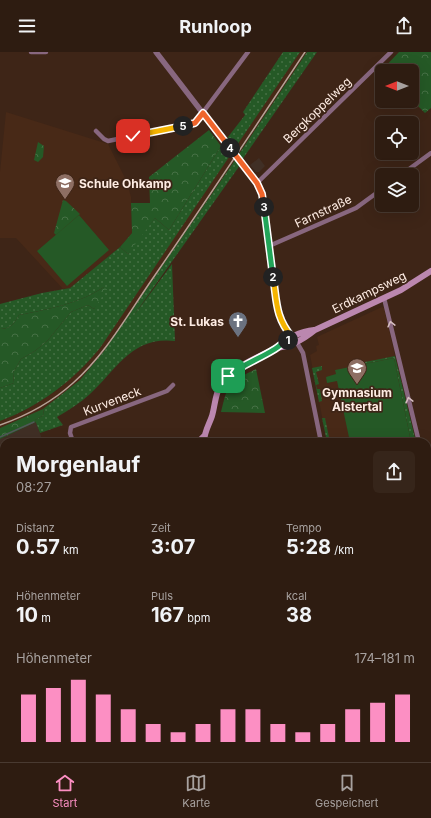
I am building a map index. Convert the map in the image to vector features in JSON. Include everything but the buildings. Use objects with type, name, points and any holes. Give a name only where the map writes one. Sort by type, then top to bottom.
[{"type":"main road","name":"Erdkampsweg","points":[[204,438],[218,389],[224,380],[246,363],[276,348],[283,348],[294,339],[309,335],[314,330],[384,298],[431,272]]},
{"type":"street","points":[[31,52],[46,52]]},
{"type":"street","points":[[156,52],[257,183],[262,194],[279,315],[284,326],[303,353],[320,438]]},
{"type":"street","points":[[96,131],[108,141],[195,123],[248,52]]},
{"type":"street","name":"Bergkoppelweg","points":[[257,183],[391,52]]},
{"type":"street","points":[[411,168],[431,153]]},
{"type":"street","name":"Farnstraße","points":[[269,246],[356,208],[375,194]]},
{"type":"street","points":[[384,298],[418,438]]},
{"type":"street","name":"Kurveneck","points":[[72,438],[70,433],[71,427],[166,391],[173,385]]},
{"type":"shaded area","points":[[300,52],[307,52],[104,351],[80,380],[54,401],[43,409],[27,417],[0,428],[0,421],[24,411],[50,395],[60,388],[89,361]]},
{"type":"shaded area","name":"Schule Ohkamp","points":[[6,112],[108,144],[127,182],[131,197],[132,233],[120,247],[70,288],[63,289],[16,238],[0,238],[0,172]]},
{"type":"shaded area","points":[[259,158],[265,166],[259,172],[256,172],[250,165]]},
{"type":"shaded area","name":"Gymnasium Alstertal","points":[[382,307],[384,308],[395,356],[410,438],[326,438],[310,355],[317,351],[316,346],[319,345],[317,337]]},
{"type":"shaded area","points":[[36,422],[42,438],[2,438]]},
{"type":"green space","points":[[283,52],[300,52],[100,348],[79,371],[55,391],[29,408],[0,421],[0,388],[14,383],[13,373],[21,359],[35,351],[48,340],[71,312],[88,305],[94,309],[104,287],[74,302],[19,315],[11,325],[3,329],[0,329],[0,304],[42,293],[70,288],[120,247],[128,254],[135,242],[155,218],[169,230],[221,146],[245,115],[243,112]]},
{"type":"green space","points":[[307,52],[317,52],[244,157],[238,168],[132,318],[172,264],[175,341],[160,341],[147,344],[136,349],[126,356],[86,397],[57,417],[63,425],[40,433],[35,420],[44,415],[43,409],[80,380],[104,351]]},
{"type":"green space","points":[[399,52],[431,52],[431,108],[425,113],[419,107],[419,64],[388,64]]},
{"type":"green space","points":[[209,130],[221,146],[169,230],[155,218],[128,254],[120,247],[132,233],[131,203],[150,203],[149,177]]},
{"type":"green space","points":[[38,142],[44,146],[43,157],[38,162],[34,160]]},
{"type":"green space","points":[[59,176],[70,176],[69,183],[59,183]]},
{"type":"green space","points":[[63,200],[80,214],[56,235],[54,233]]},
{"type":"green space","points":[[79,215],[109,250],[67,286],[37,251]]},
{"type":"green space","points":[[104,287],[107,289],[94,309],[88,305],[71,312],[48,340],[35,351],[21,359],[13,373],[14,383],[0,388],[0,329],[11,325],[19,315],[74,302]]},
{"type":"green space","points":[[395,356],[415,438],[410,438],[394,358],[350,367],[350,365]]},
{"type":"green space","points":[[394,358],[410,438],[349,438],[337,381],[327,383],[326,377],[336,374],[335,370]]},
{"type":"green space","points":[[322,366],[322,370],[316,372],[319,384],[316,385],[317,389],[320,389],[322,401],[319,402],[312,368]]},
{"type":"green space","points":[[256,369],[265,413],[221,412],[228,388],[231,384],[240,377]]},
{"type":"green space","points":[[43,409],[44,415],[35,420],[36,422],[2,438],[0,438],[0,428]]},
{"type":"green space","points":[[322,418],[325,418],[329,438],[326,438]]},
{"type":"waterway","points":[[0,437],[34,422]]},
{"type":"railway","points":[[0,425],[29,413],[65,390],[85,372],[106,347],[305,52]]},
{"type":"place","name":"Schule Ohkamp","points":[[65,200]]},
{"type":"place","name":"St. Lukas","points":[[238,338]]},
{"type":"place","name":"Gymnasium Alstertal","points":[[357,385]]},
{"type":"route","points":[[133,136],[195,123],[203,113],[257,183],[262,194],[278,311],[284,326],[292,337],[281,343],[276,348],[246,363],[228,376]]}]
